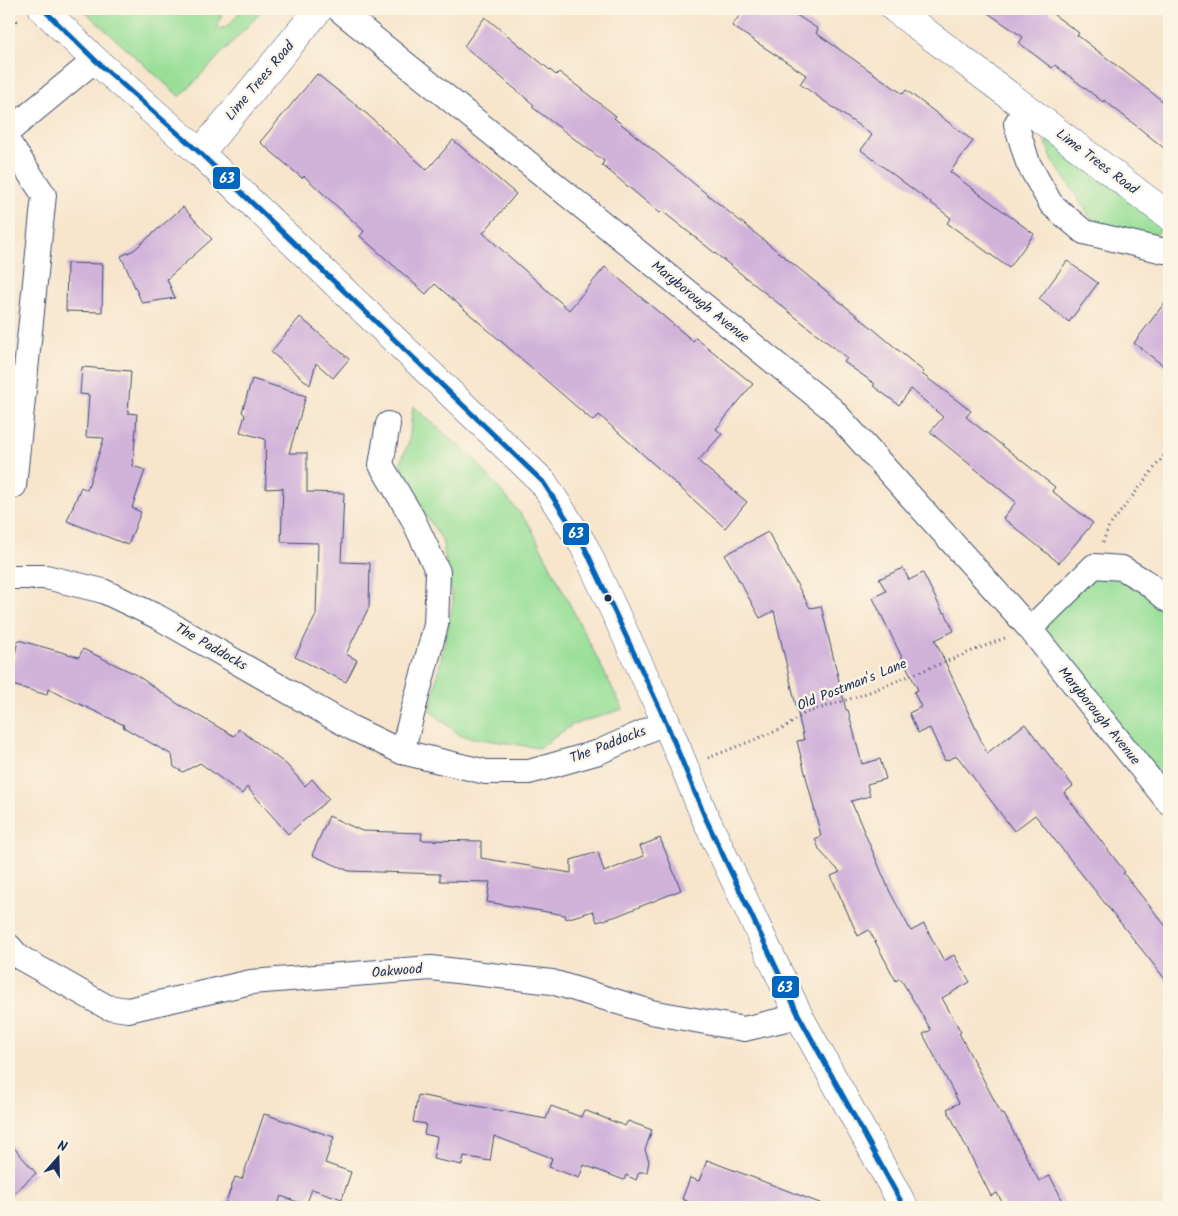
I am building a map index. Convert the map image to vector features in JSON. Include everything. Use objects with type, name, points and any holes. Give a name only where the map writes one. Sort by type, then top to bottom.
[{"type":"street","points":[[43,9],[95,60],[200,153],[544,482],[584,546],[666,722],[706,817],[799,1016],[904,1207]]},
{"type":"street","name":"Lime Trees Road","points":[[200,153],[320,9]]},
{"type":"street","name":"Maryborough Avenue","points":[[338,9],[832,409],[1030,629],[1169,803]]},
{"type":"street","name":"Lime Trees Road","points":[[895,9],[1169,216]]},
{"type":"street","points":[[9,131],[95,60]]},
{"type":"street","points":[[1026,108],[1016,124],[1028,163],[1051,204],[1084,232],[1164,251],[1169,248]]},
{"type":"street","points":[[9,143],[44,195],[14,486]]},
{"type":"street","points":[[388,424],[381,465],[412,517],[438,572],[436,625],[402,752]]},
{"type":"street","points":[[1030,629],[1094,566],[1122,568],[1146,582],[1169,601]]},
{"type":"street","name":"The Paddocks","points":[[9,577],[46,577],[103,591],[175,626],[352,728],[402,752],[486,772],[529,772],[599,752],[666,722]]},
{"type":"street","name":"Oakwood","points":[[9,946],[19,957],[107,1008],[128,1010],[251,982],[431,968],[552,982],[651,1012],[744,1029],[799,1016]]},
{"type":"path","points":[[1094,566],[1108,528],[1169,449]]},
{"type":"path","name":"Old Postman's Lane","points":[[685,767],[784,728],[805,713],[860,696],[1030,629]]},
{"type":"green space","points":[[82,9],[223,9],[217,30],[229,25],[242,9],[264,9],[180,97]]},
{"type":"green space","points":[[1048,138],[1163,224],[1156,236],[1144,236],[1095,224],[1053,161],[1046,143]]},
{"type":"green space","points":[[413,406],[473,458],[529,524],[623,709],[572,725],[539,748],[461,736],[430,711],[453,602],[442,539],[414,499],[400,463],[409,442]]},
{"type":"green space","points":[[1094,566],[1169,606],[1169,801],[1030,629]]},
{"type":"building","points":[[744,9],[787,9],[818,29],[816,33],[903,94],[906,90],[973,141],[950,172],[1034,234],[1009,268],[947,223],[951,218],[861,150],[872,135],[800,84],[806,75],[732,26]]},
{"type":"building","points":[[982,9],[1046,9],[1079,33],[1077,35],[1169,106],[1169,152],[1104,100],[1103,102],[1055,65],[1052,68],[1019,43],[1023,37]]},
{"type":"building","points":[[485,17],[556,75],[559,72],[616,116],[614,118],[871,327],[924,372],[922,374],[971,411],[966,417],[1055,487],[1052,491],[1093,523],[1059,563],[1003,518],[1016,502],[930,432],[943,417],[911,389],[899,405],[873,386],[875,384],[844,362],[847,358],[662,211],[660,213],[602,165],[604,161],[532,107],[534,105],[464,46]]},
{"type":"building","points":[[317,74],[367,114],[427,170],[453,140],[516,194],[483,233],[569,310],[605,267],[693,341],[696,338],[753,384],[716,429],[722,434],[698,461],[747,502],[725,528],[599,415],[593,421],[435,284],[426,294],[360,236],[364,231],[304,176],[302,178],[260,142]]},
{"type":"building","points":[[183,207],[212,239],[167,279],[175,298],[142,303],[121,256],[134,250]]},
{"type":"building","points":[[1067,261],[1098,283],[1069,322],[1039,299]]},
{"type":"building","points":[[67,263],[103,264],[102,312],[66,311]]},
{"type":"building","points":[[1169,297],[1169,370],[1134,343]]},
{"type":"building","points":[[300,317],[349,359],[333,378],[316,363],[310,385],[271,352]]},
{"type":"building","points":[[82,367],[131,371],[128,413],[137,414],[133,466],[145,470],[132,508],[141,512],[128,545],[67,521],[81,487],[87,490],[104,438],[86,437],[89,395],[80,394]]},
{"type":"building","points":[[252,379],[306,396],[289,453],[307,453],[307,492],[344,493],[341,562],[370,563],[369,607],[346,654],[357,660],[346,682],[295,657],[316,615],[318,543],[281,542],[283,488],[266,489],[265,439],[240,432],[245,415],[242,412]]},
{"type":"building","points":[[768,532],[810,608],[821,606],[846,710],[848,710],[862,764],[880,759],[886,779],[867,784],[870,796],[851,801],[890,892],[911,931],[924,924],[944,961],[954,955],[970,982],[942,998],[1002,1115],[1004,1114],[1039,1181],[1050,1176],[1066,1207],[1005,1207],[997,1193],[991,1196],[947,1109],[959,1103],[923,1034],[931,1030],[900,978],[896,981],[869,930],[858,936],[831,876],[840,872],[820,851],[815,839],[821,836],[797,741],[804,740],[774,611],[760,618],[725,555]]},
{"type":"building","points":[[903,568],[909,580],[923,573],[954,631],[935,640],[987,753],[1025,724],[1073,786],[1064,793],[1125,872],[1123,873],[1169,930],[1169,984],[1035,815],[1014,831],[957,756],[945,761],[930,728],[918,733],[909,713],[921,707],[914,692],[918,690],[873,598],[886,591],[879,579]]},
{"type":"building","points":[[18,640],[79,657],[83,649],[135,674],[178,704],[234,736],[239,729],[287,765],[305,786],[312,779],[329,799],[288,834],[247,787],[242,794],[200,763],[183,772],[174,767],[172,755],[123,727],[124,725],[48,689],[47,695],[9,684]]},
{"type":"building","points":[[329,816],[362,831],[422,833],[421,840],[481,841],[481,858],[571,873],[571,860],[598,852],[604,872],[644,856],[640,846],[660,838],[681,890],[617,916],[597,922],[593,911],[566,919],[565,915],[487,902],[490,882],[440,881],[440,874],[349,871],[312,855]]},
{"type":"building","points":[[418,1095],[546,1119],[551,1106],[581,1117],[584,1110],[625,1126],[628,1121],[652,1130],[645,1150],[649,1161],[647,1172],[639,1172],[636,1180],[626,1175],[624,1180],[584,1165],[579,1178],[549,1167],[552,1158],[494,1136],[490,1161],[464,1156],[462,1165],[433,1159],[437,1137],[424,1134],[426,1124],[413,1122]]},
{"type":"building","points":[[264,1114],[334,1137],[325,1163],[351,1172],[342,1199],[312,1189],[306,1205],[281,1196],[277,1207],[224,1207],[235,1177],[242,1179]]},
{"type":"building","points":[[9,1142],[36,1173],[9,1198]]},
{"type":"building","points":[[707,1160],[825,1205],[824,1207],[687,1207],[689,1202],[682,1199],[690,1178],[699,1181]]},
{"type":"transit line","name":"63","points":[[43,9],[95,60],[200,153],[543,482],[584,546],[666,722],[705,817],[799,1016],[904,1207]]}]
